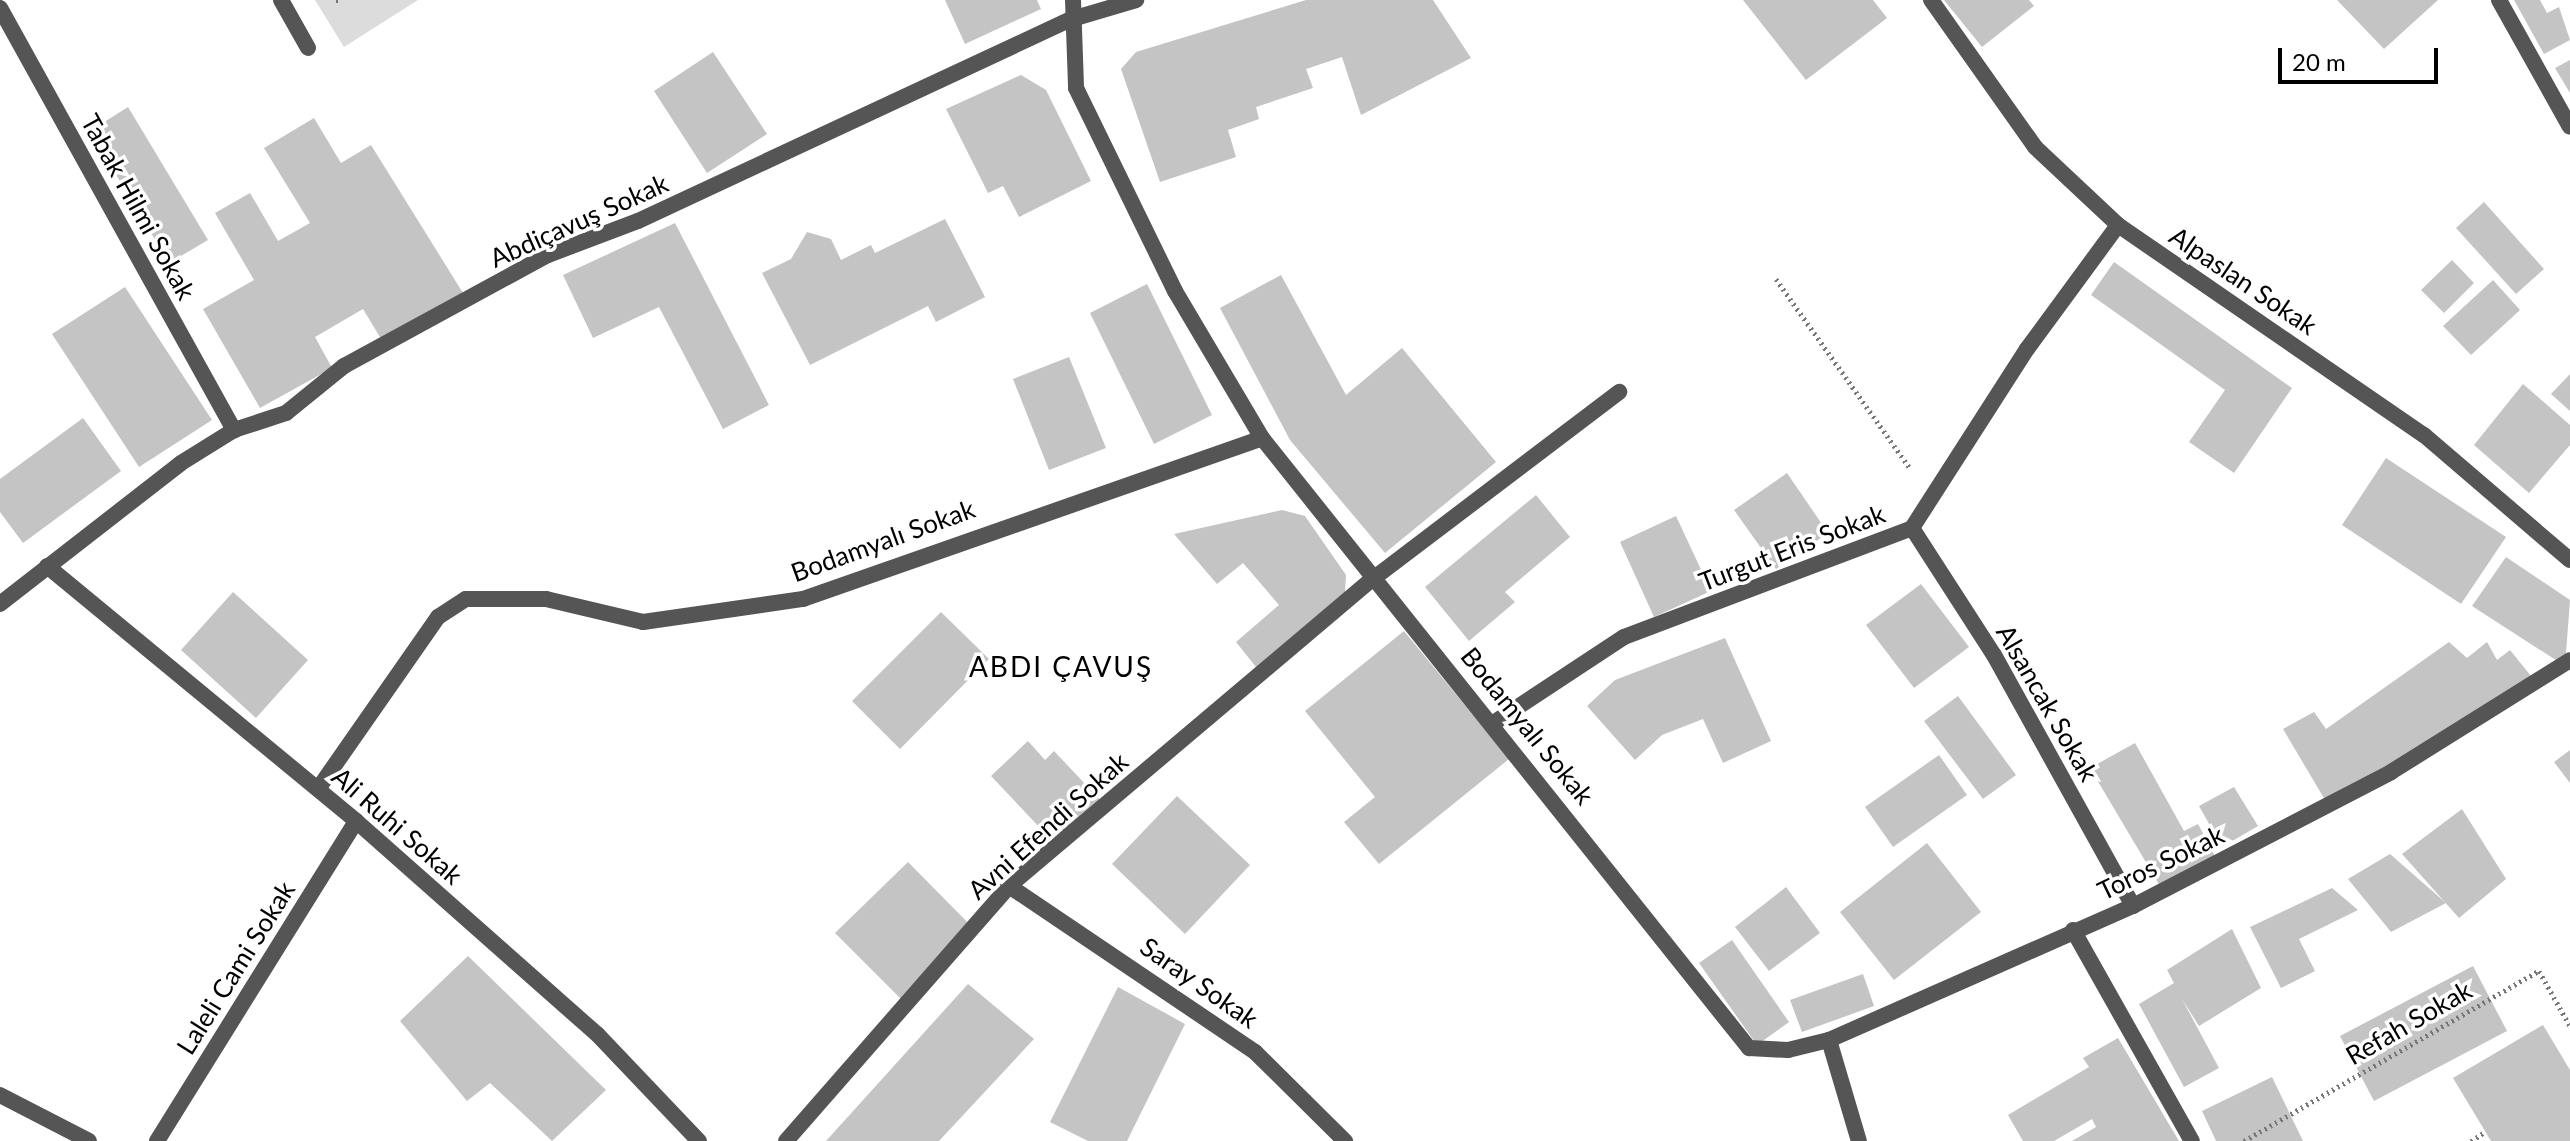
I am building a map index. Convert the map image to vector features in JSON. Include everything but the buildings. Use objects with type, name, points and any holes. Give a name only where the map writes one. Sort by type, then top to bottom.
[{"type":"street","points":[[281,0],[308,48]]},
{"type":"street","name":"Bodamyalı Sokak","points":[[1073,0],[1076,88],[1175,291],[1262,438],[1495,722],[1749,1048]]},
{"type":"street","name":"Abdiçavuş Sokak","points":[[0,604],[47,566],[234,430],[286,413],[344,366],[548,255],[638,221],[1072,19],[1136,0]]},
{"type":"street","name":"Alpaslan Sokak","points":[[1931,0],[2035,147],[2118,225],[2424,435],[2570,560]]},
{"type":"street","points":[[2499,0],[2570,127]]},
{"type":"street","name":"Tabak Hilmi Sokak","points":[[1,14],[234,430]]},
{"type":"street","name":"Turgut Eris Sokak","points":[[1495,722],[1624,637],[1912,528],[2118,225]]},
{"type":"street","name":"Avni Efendi Sokak","points":[[786,1141],[1009,886],[1374,578],[1619,392]]},
{"type":"street","name":"Bodamyalı Sokak","points":[[318,789],[438,617],[466,599],[546,599],[643,622],[803,599],[1262,438]]},
{"type":"street","name":"Alsancak Sokak","points":[[1912,528],[1994,655],[2133,906]]},
{"type":"street","name":"Ali Ruhi Sokak","points":[[47,566],[356,821],[597,1034],[699,1141]]},
{"type":"street","name":"Toros Sokak","points":[[1749,1048],[1788,1050],[1829,1040],[2133,906],[2391,772],[2570,660]]},
{"type":"street","name":"Laleli Cami Sokak","points":[[157,1141],[356,821]]},
{"type":"street","name":"Saray Sokak","points":[[1009,886],[1255,1052],[1345,1141]]},
{"type":"street","points":[[2073,930],[2192,1141]]},
{"type":"street","points":[[1829,1040],[1859,1141]]},
{"type":"street","points":[[0,1095],[89,1141]]},
{"type":"path","points":[[1776,279],[1931,498]]},
{"type":"path","name":"Refah Sokak","points":[[2244,1141],[2539,971],[2570,1026]]},
{"type":"path","points":[[2471,1141],[2485,1132]]},
{"type":"shaded area","points":[[315,0],[418,0],[344,47]]},
{"type":"district","name":"ABDI ÇAVUŞ","points":[[1061,666]]}]
